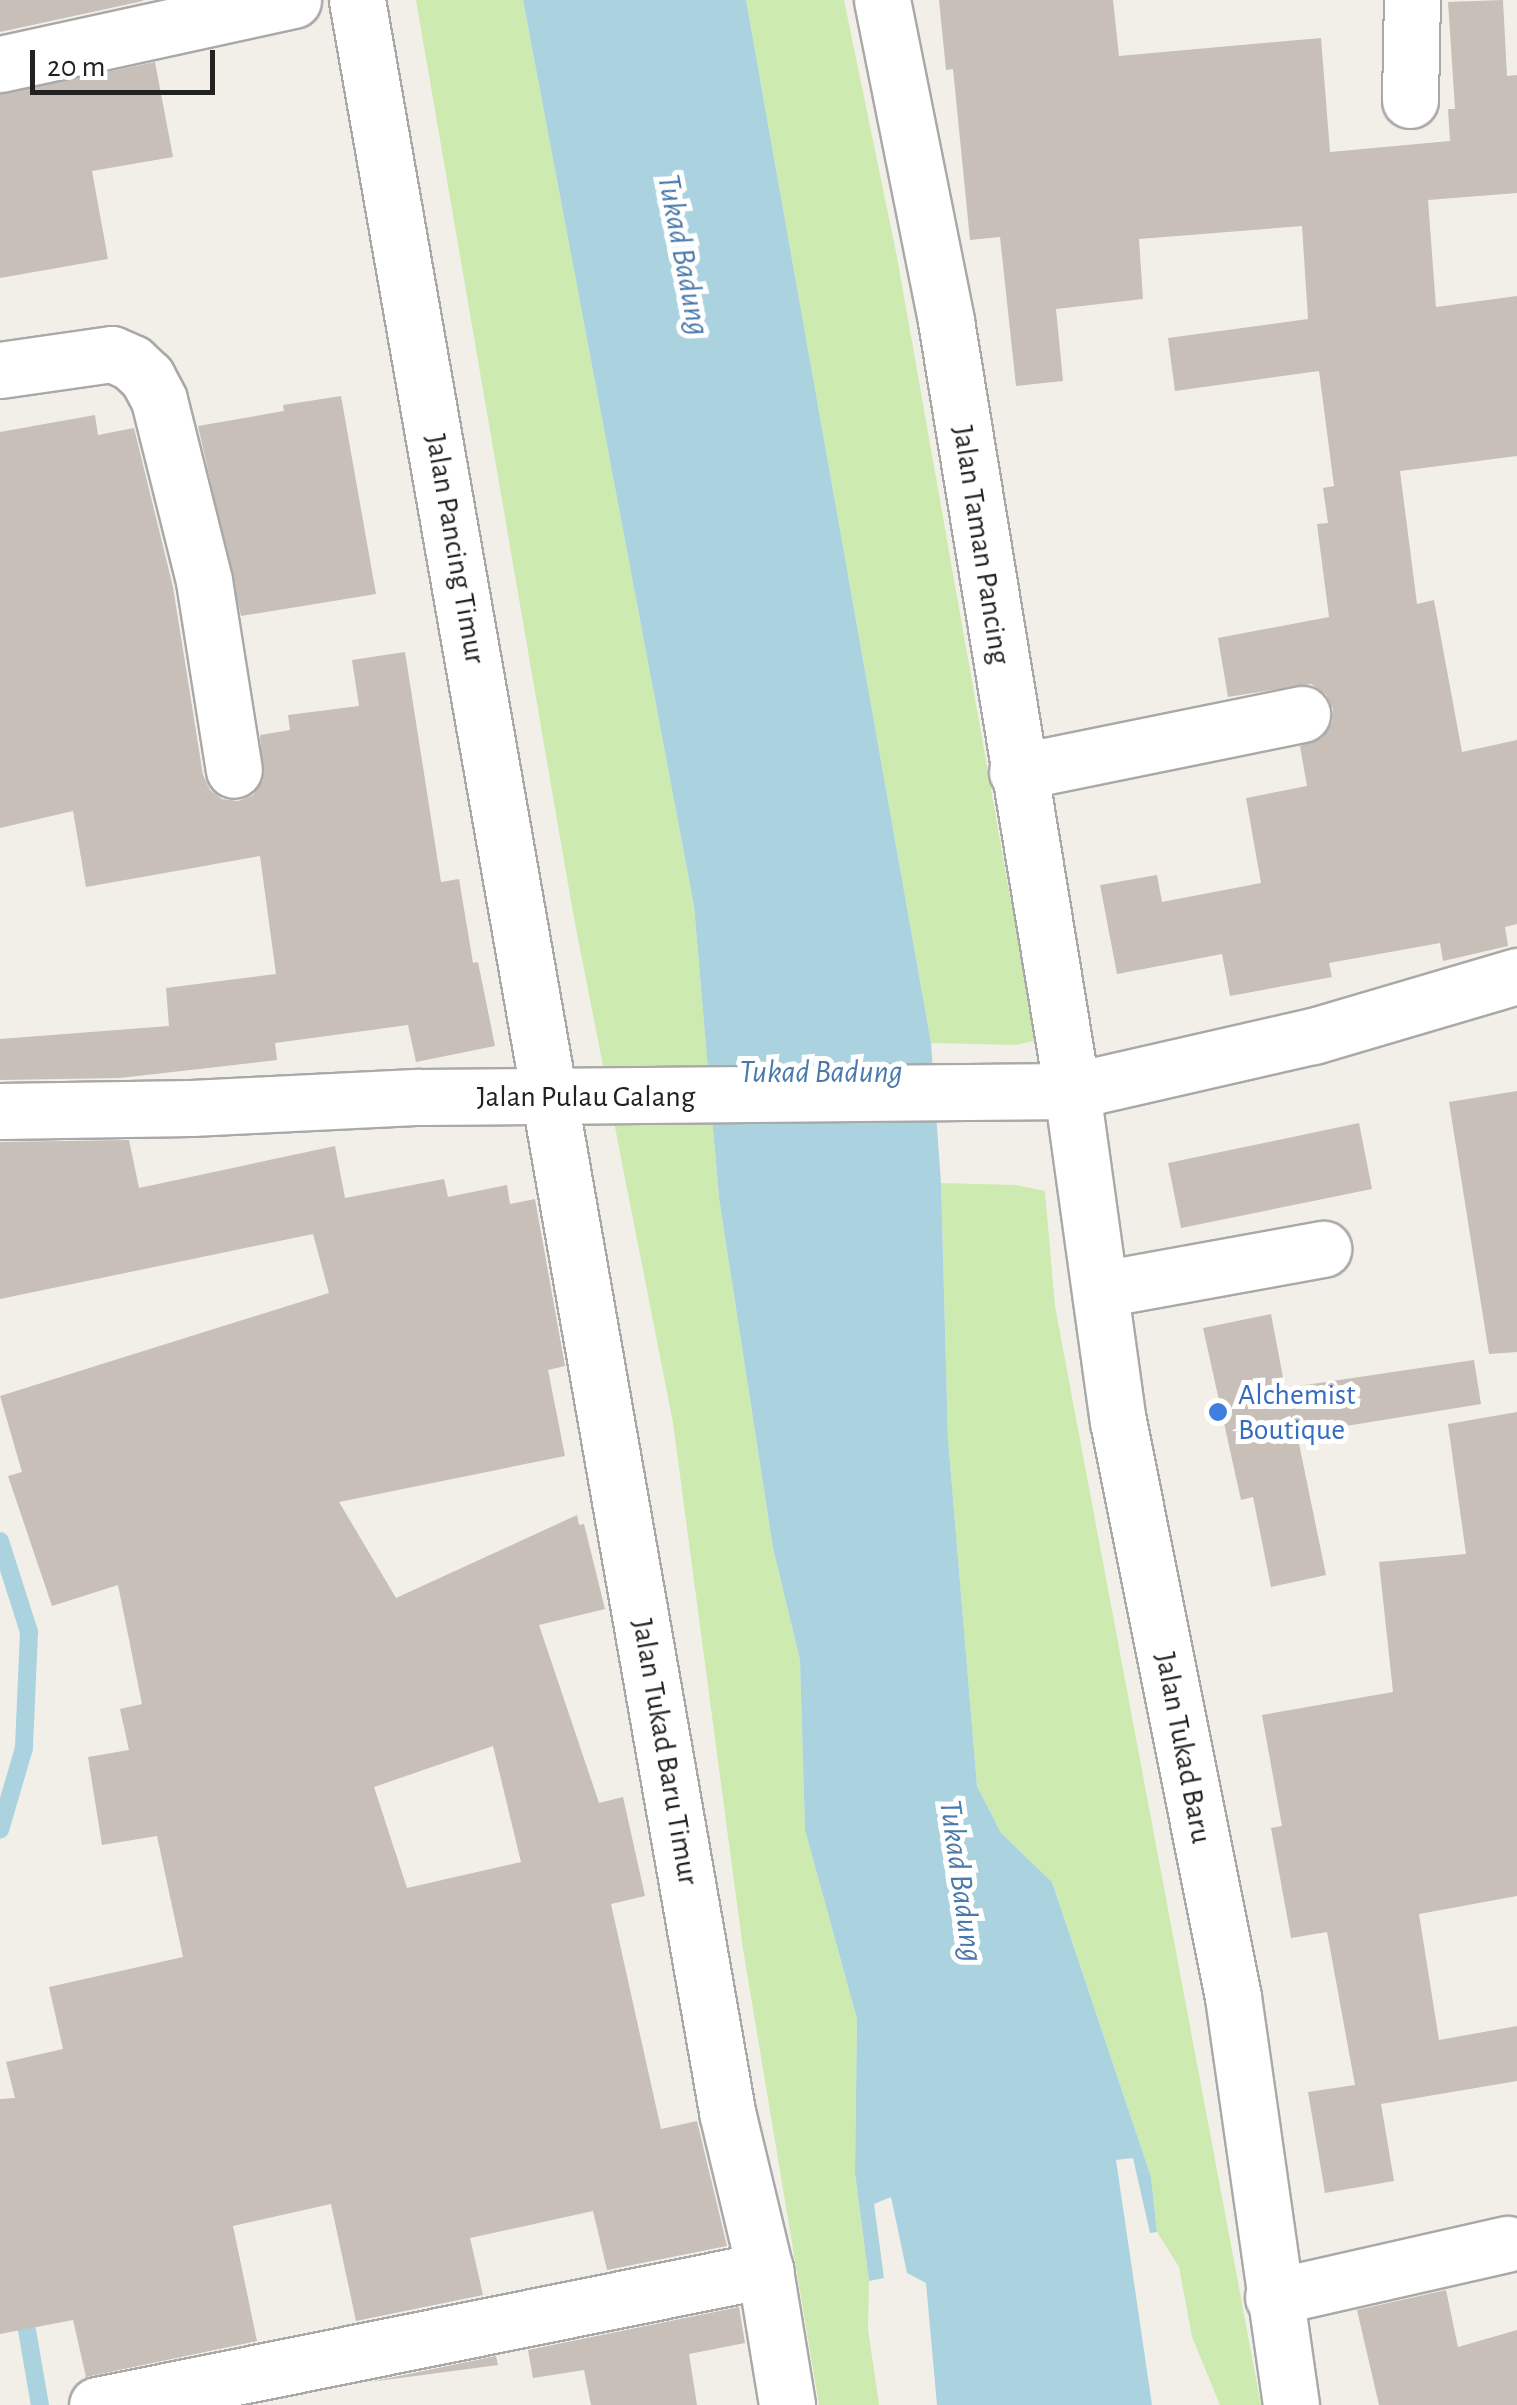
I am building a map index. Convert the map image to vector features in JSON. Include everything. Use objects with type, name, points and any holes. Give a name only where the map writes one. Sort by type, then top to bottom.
[{"type":"street","points":[[0,64],[294,0]]},
{"type":"street","name":"Jalan Pancing Timur","points":[[356,0],[552,1098]]},
{"type":"street","name":"Jalan Taman Pancing","points":[[882,0],[946,322],[1018,772],[1051,1092]]},
{"type":"street","points":[[1410,100],[1412,0]]},
{"type":"street","points":[[0,370],[112,354],[132,363],[146,377],[159,400],[204,581],[234,770]]},
{"type":"street","points":[[1018,772],[1302,714]]},
{"type":"street","name":"Jalan Pulau Galang","points":[[0,1111],[191,1108],[420,1097],[1051,1092],[1313,1036],[1517,976]]},
{"type":"street","name":"Jalan Tukad Baru","points":[[1051,1092],[1102,1289],[1118,1421],[1233,1996],[1291,2405]]},
{"type":"street","name":"Jalan Tukad Baru Timur","points":[[552,1098],[727,2112],[765,2270],[787,2405]]},
{"type":"street","points":[[1102,1289],[1323,1250]]},
{"type":"street","points":[[1273,2297],[1507,2244]]},
{"type":"street","points":[[97,2405],[765,2270]]},
{"type":"green space","points":[[416,0],[523,0],[694,906],[719,1198],[773,1548],[800,1660],[805,1830],[857,2019],[855,2173],[869,2281],[868,2329],[879,2405],[819,2405],[743,1949],[673,1423],[573,913]]},
{"type":"green space","points":[[746,0],[844,0],[897,257],[1009,891],[1038,1027],[1037,1040],[1016,1045],[931,1043]]},
{"type":"green space","points":[[941,1183],[1016,1185],[1045,1191],[1055,1306],[1261,2405],[1220,2405],[1192,2337],[1179,2267],[1157,2232],[1151,2177],[1052,1882],[1001,1833],[977,1786],[948,1439]]},
{"type":"water","name":"Tukad Badung","points":[[523,0],[746,0],[931,1043],[941,1183],[948,1439],[977,1786],[1001,1833],[1052,1882],[1151,2177],[1157,2232],[1150,2233],[1133,2158],[1116,2160],[1152,2405],[937,2405],[926,2283],[907,2273],[891,2197],[874,2204],[884,2278],[869,2281],[855,2173],[857,2019],[805,1830],[800,1660],[773,1548],[719,1198],[694,906]]},
{"type":"building","points":[[0,0],[143,0],[143,1],[0,32]]},
{"type":"building","points":[[939,0],[1113,0],[1119,56],[1321,38],[1330,152],[1450,141],[1448,109],[1455,109],[1448,2],[1503,0],[1507,76],[1517,75],[1517,193],[1428,200],[1436,307],[1517,296],[1517,456],[1400,471],[1417,604],[1434,600],[1462,752],[1517,740],[1517,924],[1505,927],[1508,946],[1443,961],[1440,943],[1329,963],[1332,977],[1230,996],[1222,954],[1117,974],[1100,885],[1157,875],[1162,902],[1261,883],[1246,798],[1307,786],[1300,746],[1322,738],[1332,723],[1333,709],[1326,694],[1311,684],[1228,697],[1218,638],[1329,617],[1317,524],[1328,523],[1323,488],[1334,486],[1319,371],[1175,391],[1168,338],[1308,319],[1302,226],[1139,239],[1143,299],[1056,309],[1063,381],[1016,386],[1000,237],[970,240],[953,69],[946,70]]},
{"type":"building","points":[[155,62],[173,157],[92,171],[108,259],[0,278],[0,94]]},
{"type":"building","points":[[341,396],[376,594],[241,616],[198,426],[284,411],[283,405]]},
{"type":"building","points":[[95,415],[98,435],[134,428],[173,587],[203,775],[210,790],[222,799],[238,801],[253,795],[263,780],[260,735],[290,730],[288,715],[359,706],[352,660],[405,652],[441,882],[459,879],[473,963],[478,962],[495,1046],[416,1062],[408,1025],[275,1043],[277,1060],[120,1078],[0,1080],[0,1039],[169,1026],[166,988],[276,974],[260,856],[86,887],[73,811],[0,828],[0,432]]},
{"type":"building","points":[[1517,1091],[1517,1352],[1489,1354],[1449,1102]]},
{"type":"building","points":[[1359,1123],[1372,1189],[1181,1228],[1168,1163]]},
{"type":"building","points":[[129,1140],[139,1188],[335,1146],[345,1198],[444,1179],[448,1197],[507,1185],[510,1204],[535,1199],[565,1366],[548,1370],[565,1456],[339,1502],[396,1598],[577,1515],[579,1525],[584,1524],[605,1609],[539,1625],[599,1803],[623,1797],[645,1896],[611,1904],[661,2129],[697,2121],[727,2246],[607,2270],[593,2211],[470,2238],[483,2295],[356,2321],[331,2204],[233,2226],[257,2341],[86,2377],[73,2320],[0,2334],[0,2099],[15,2098],[6,2062],[63,2049],[49,1987],[183,1957],[157,1836],[102,1845],[88,1757],[129,1750],[120,1709],[142,1704],[118,1585],[52,1606],[8,1476],[22,1472],[0,1396],[329,1293],[313,1234],[0,1299],[0,1142]],"holes":[[[493,1746],[521,1862],[407,1888],[374,1787]]]},
{"type":"building","points":[[1271,1314],[1285,1388],[1474,1360],[1481,1404],[1297,1434],[1326,1575],[1271,1587],[1253,1497],[1241,1500],[1203,1328]]},
{"type":"building","points":[[1517,1412],[1517,1896],[1419,1914],[1439,2040],[1517,2026],[1517,2081],[1381,2104],[1394,2181],[1325,2193],[1308,2092],[1355,2085],[1327,1932],[1291,1938],[1271,1828],[1282,1826],[1262,1715],[1393,1692],[1379,1562],[1466,1554],[1448,1424]]},
{"type":"building","points":[[1446,2290],[1458,2347],[1517,2330],[1517,2405],[1379,2405],[1357,2310]]},
{"type":"building","points":[[739,2307],[745,2343],[689,2354],[697,2405],[591,2405],[584,2370],[533,2378],[528,2350]]},
{"type":"building","points":[[496,2356],[498,2365],[370,2382]]},
{"type":"waterway","points":[[0,1541],[29,1632],[24,1748],[0,1830]]},
{"type":"waterway","points":[[23,2307],[40,2405]]},
{"type":"place","name":"Alchemist Boutique","points":[[1218,1412]]}]
